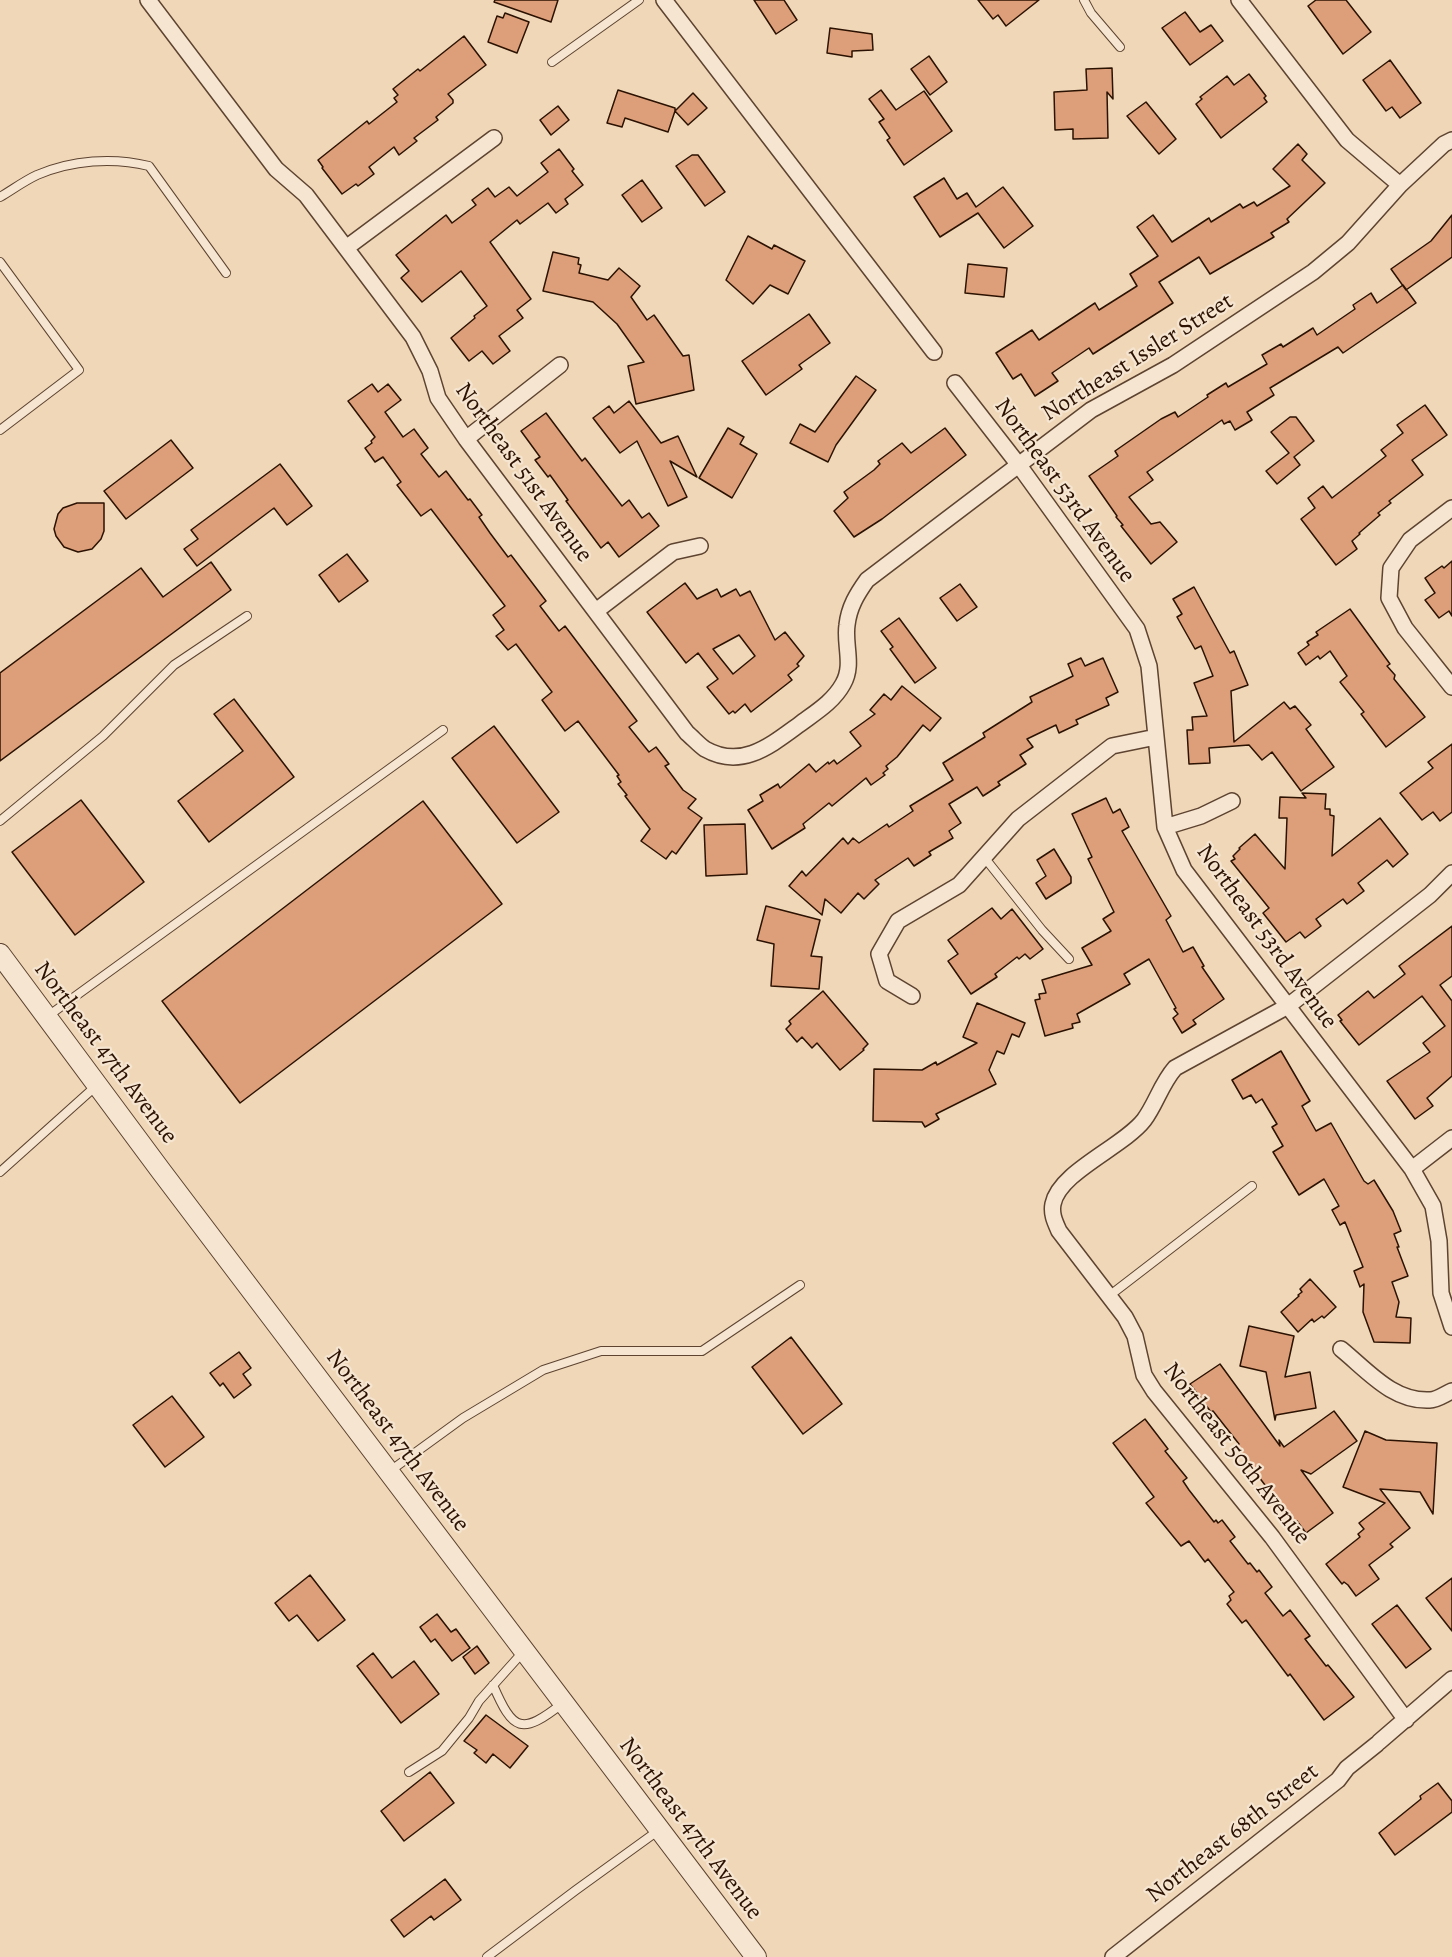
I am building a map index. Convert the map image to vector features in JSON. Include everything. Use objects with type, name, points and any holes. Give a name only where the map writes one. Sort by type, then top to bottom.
[{"type":"street","name":"Northeast 51st Avenue","points":[[148,0],[276,169],[306,195],[413,337],[430,371],[438,398],[466,439],[687,733],[705,748],[726,756]]},
{"type":"street","points":[[664,0],[934,352]]},
{"type":"street","points":[[1239,0],[1347,140],[1400,185]]},
{"type":"street","points":[[346,248],[494,138]]},
{"type":"street","name":"Northeast Issler Street","points":[[726,756],[747,756],[766,750],[829,703],[844,682],[849,659],[846,627],[851,603],[867,580],[1091,410],[1173,365],[1313,272],[1348,243],[1400,185],[1444,144],[1452,140]]},
{"type":"street","points":[[466,439],[560,365]]},
{"type":"street","name":"Northeast 53rd Avenue","points":[[956,383],[1018,464],[1137,629],[1149,666],[1165,827],[1184,870],[1412,1169],[1433,1206],[1439,1241],[1441,1293],[1452,1327]]},
{"type":"street","points":[[1452,508],[1410,540],[1391,568],[1389,598],[1405,628],[1452,687]]},
{"type":"street","points":[[596,611],[674,552],[700,546]]},
{"type":"street","points":[[912,996],[887,981],[879,954],[898,921],[959,885],[1017,819],[1112,746],[1156,737]]},
{"type":"street","points":[[1165,827],[1201,816],[1232,801]]},
{"type":"street","points":[[1288,1006],[1430,895],[1452,873]]},
{"type":"street","name":"Northeast 47th Avenue","points":[[0,954],[388,1472],[756,1957]]},
{"type":"street","name":"Northeast 50th Avenue","points":[[1288,1006],[1175,1068],[1164,1082],[1143,1121],[1066,1182],[1056,1193],[1053,1217],[1059,1231],[1125,1317],[1135,1336],[1144,1375],[1154,1391],[1272,1537],[1406,1720]]},
{"type":"street","points":[[1412,1169],[1452,1138]]},
{"type":"street","points":[[1341,1349],[1387,1389],[1403,1398],[1432,1400],[1452,1391]]},
{"type":"street","name":"Northeast 68th Street","points":[[1113,1957],[1338,1780],[1347,1768],[1452,1680]]},
{"type":"lane","points":[[552,62],[639,0]]},
{"type":"lane","points":[[1084,0],[1090,14],[1120,47]]},
{"type":"lane","points":[[0,197],[35,176],[56,168],[105,160],[128,161],[149,166],[226,273]]},
{"type":"lane","points":[[0,262],[79,370],[0,430]]},
{"type":"lane","points":[[0,821],[102,736],[174,665],[248,616]]},
{"type":"lane","points":[[47,1017],[443,730]]},
{"type":"lane","points":[[984,857],[1068,959]]},
{"type":"lane","points":[[0,1172],[98,1085]]},
{"type":"lane","points":[[1109,1296],[1252,1186]]},
{"type":"lane","points":[[388,1472],[463,1418],[543,1370],[601,1351],[702,1351],[800,1285]]},
{"type":"lane","points":[[409,1772],[442,1750],[494,1685],[524,1652]]},
{"type":"lane","points":[[494,1685],[503,1708],[511,1720],[520,1724],[532,1723],[563,1703]]},
{"type":"lane","points":[[487,1957],[659,1830]]},
{"type":"building","points":[[495,0],[558,0],[551,22],[494,2]]},
{"type":"building","points":[[754,0],[784,0],[797,20],[776,34]]},
{"type":"building","points":[[978,0],[1039,0],[1006,26],[998,15],[993,19]]},
{"type":"building","points":[[1316,0],[1346,0],[1371,32],[1343,54],[1308,6]]},
{"type":"building","points":[[1185,12],[1200,32],[1211,25],[1223,41],[1190,65],[1162,28]]},
{"type":"building","points":[[505,13],[529,22],[517,53],[488,42],[497,16],[503,18]]},
{"type":"building","points":[[830,28],[872,34],[873,50],[852,51],[852,57],[827,53]]},
{"type":"building","points":[[464,36],[486,65],[448,94],[453,103],[436,117],[438,120],[414,138],[417,141],[399,155],[394,147],[369,167],[374,174],[342,194],[318,160],[367,121],[369,124],[397,102],[394,98],[398,95],[393,89]]},
{"type":"building","points":[[929,56],[947,82],[930,95],[911,69]]},
{"type":"building","points":[[1390,60],[1421,103],[1400,118],[1392,107],[1386,111],[1363,80]]},
{"type":"building","points":[[1112,68],[1113,99],[1107,92],[1108,138],[1073,139],[1073,129],[1055,130],[1054,92],[1087,90],[1086,69]]},
{"type":"building","points":[[1249,74],[1266,96],[1264,98],[1267,102],[1221,138],[1196,104],[1202,99],[1200,97],[1227,76],[1234,85]]},
{"type":"building","points":[[618,90],[675,108],[668,132],[625,118],[622,127],[607,123]]},
{"type":"building","points":[[881,90],[896,110],[924,91],[952,131],[904,165],[887,140],[890,138],[879,122],[884,119],[869,99]]},
{"type":"building","points":[[693,93],[707,108],[688,125],[675,111]]},
{"type":"building","points":[[1146,102],[1176,139],[1159,154],[1127,116]]},
{"type":"building","points":[[558,106],[569,120],[551,135],[540,120]]},
{"type":"building","points":[[1298,144],[1307,154],[1302,160],[1325,183],[1287,219],[1289,222],[1271,233],[1274,237],[1210,274],[1199,257],[1159,282],[1173,303],[1093,354],[1089,348],[1052,373],[1058,381],[1035,396],[1021,374],[1013,379],[996,353],[1032,330],[1039,340],[1095,303],[1099,310],[1137,286],[1130,274],[1158,256],[1137,227],[1153,215],[1172,242],[1209,218],[1211,222],[1240,204],[1243,208],[1254,202],[1257,206],[1290,186],[1273,169]]},
{"type":"building","points":[[559,149],[583,185],[565,199],[568,204],[556,213],[548,203],[520,224],[517,220],[490,242],[531,299],[517,310],[523,318],[499,336],[510,351],[493,364],[482,351],[469,361],[451,338],[487,306],[461,271],[422,302],[401,278],[409,271],[396,255],[446,215],[452,223],[476,205],[472,200],[488,188],[495,197],[509,187],[517,196],[548,172],[541,163]]},
{"type":"building","points":[[692,155],[698,155],[725,192],[705,206],[676,166]]},
{"type":"building","points":[[944,178],[957,199],[967,193],[976,207],[1003,187],[1033,226],[1004,248],[978,213],[940,237],[914,197]]},
{"type":"building","points":[[642,180],[662,208],[642,222],[622,195]]},
{"type":"building","points":[[1452,215],[1452,257],[1406,290],[1391,269],[1431,241]]},
{"type":"building","points":[[748,236],[772,249],[774,245],[805,261],[788,294],[770,285],[753,304],[726,280]]},
{"type":"building","points":[[553,252],[579,258],[578,264],[581,265],[579,273],[608,280],[619,268],[640,286],[631,297],[647,320],[654,315],[683,356],[689,355],[694,390],[636,404],[628,366],[644,362],[617,324],[593,302],[543,291]]},
{"type":"building","points":[[968,264],[1007,268],[1004,297],[965,293]]},
{"type":"building","points":[[1403,285],[1416,303],[1343,353],[1338,347],[1270,388],[1274,395],[1247,412],[1252,420],[1235,430],[1230,421],[1224,424],[1222,420],[1147,472],[1153,480],[1129,497],[1151,524],[1160,522],[1177,542],[1151,564],[1121,526],[1123,525],[1089,476],[1118,456],[1115,451],[1161,419],[1175,412],[1178,417],[1226,383],[1228,387],[1267,364],[1262,355],[1281,344],[1283,347],[1313,328],[1317,335],[1355,309],[1353,305],[1371,293],[1377,303]]},
{"type":"building","points":[[809,314],[830,343],[799,365],[802,369],[766,395],[742,361]]},
{"type":"building","points":[[856,376],[876,390],[836,445],[828,462],[790,443],[800,424],[815,432]]},
{"type":"building","points":[[372,384],[378,392],[388,384],[401,400],[385,412],[403,437],[414,429],[428,448],[421,454],[439,477],[446,471],[468,500],[470,499],[482,515],[479,517],[490,533],[508,557],[511,555],[546,601],[540,606],[559,631],[565,626],[637,721],[629,727],[649,752],[656,747],[669,764],[665,766],[683,790],[696,799],[688,808],[702,818],[676,854],[672,851],[666,859],[641,841],[650,829],[618,784],[621,782],[617,776],[619,775],[578,721],[565,731],[542,700],[552,692],[516,644],[508,650],[496,636],[504,630],[493,615],[505,606],[431,509],[421,516],[397,485],[401,482],[383,457],[375,462],[365,448],[372,443],[375,437],[348,401]]},
{"type":"building","points":[[629,401],[661,443],[678,436],[697,477],[670,461],[687,497],[668,506],[637,441],[620,453],[593,418],[609,406],[614,413]]},
{"type":"building","points":[[1425,405],[1447,435],[1412,460],[1423,475],[1389,501],[1391,503],[1378,513],[1380,515],[1352,541],[1357,549],[1336,565],[1301,519],[1315,508],[1308,498],[1323,486],[1332,498],[1386,456],[1381,450],[1403,433],[1397,425]]},
{"type":"building","points":[[546,413],[582,461],[585,458],[622,506],[629,500],[642,518],[649,513],[659,526],[619,557],[608,542],[601,548],[550,475],[548,477],[535,460],[540,457],[521,431]]},
{"type":"building","points":[[1290,417],[1296,417],[1314,441],[1294,457],[1300,465],[1277,484],[1266,471],[1289,453],[1271,432]]},
{"type":"building","points":[[728,428],[744,437],[740,444],[757,454],[732,498],[699,478]]},
{"type":"building","points":[[945,428],[966,455],[882,519],[854,537],[834,511],[848,498],[844,492],[874,470],[880,464],[878,461],[902,443],[911,453]]},
{"type":"building","points":[[171,440],[193,468],[126,519],[104,491]]},
{"type":"building","points":[[280,464],[312,506],[287,525],[274,508],[197,566],[184,549],[198,539],[191,530]]},
{"type":"building","points":[[77,503],[104,503],[104,531],[101,539],[92,549],[78,552],[64,547],[54,529],[58,514],[63,508]]},
{"type":"building","points":[[347,554],[368,581],[339,602],[319,575]]},
{"type":"building","points":[[1452,561],[1452,616],[1449,611],[1439,618],[1425,600],[1435,593],[1425,578]]},
{"type":"building","points":[[211,562],[231,590],[0,761],[0,673],[141,568],[163,597]]},
{"type":"building","points":[[685,583],[697,599],[717,589],[721,597],[736,589],[740,596],[750,591],[775,640],[785,632],[804,656],[797,664],[799,666],[788,675],[792,680],[751,712],[745,704],[735,713],[733,711],[729,714],[707,687],[718,679],[698,653],[686,663],[647,612]],"holes":[[[739,635],[755,656],[733,674],[713,649]]]},
{"type":"building","points":[[960,584],[977,607],[957,621],[940,598]]},
{"type":"building","points":[[1194,587],[1230,653],[1234,651],[1248,685],[1231,691],[1234,742],[1284,702],[1290,709],[1295,706],[1311,725],[1306,729],[1334,767],[1301,791],[1272,752],[1262,760],[1249,745],[1209,748],[1210,763],[1189,764],[1187,730],[1193,730],[1192,717],[1207,716],[1194,683],[1213,676],[1201,646],[1195,649],[1177,617],[1182,614],[1173,599]]},
{"type":"building","points":[[1350,609],[1390,664],[1387,666],[1395,675],[1394,679],[1425,717],[1386,747],[1361,714],[1364,712],[1340,682],[1347,676],[1330,651],[1320,659],[1318,656],[1306,665],[1298,653],[1309,645],[1307,642],[1318,635],[1316,632]]},
{"type":"building","points":[[899,618],[936,668],[915,683],[890,649],[893,647],[881,631]]},
{"type":"building","points":[[1081,658],[1085,666],[1103,658],[1118,692],[1106,698],[1109,705],[1076,720],[1078,724],[1059,733],[1056,725],[1027,739],[1033,747],[1020,755],[1026,764],[998,782],[1000,785],[983,796],[977,787],[949,804],[961,823],[949,831],[953,838],[929,852],[931,855],[914,866],[908,858],[875,880],[879,884],[864,899],[858,893],[841,913],[825,899],[822,915],[789,886],[802,871],[806,876],[843,838],[848,844],[853,838],[859,843],[887,824],[889,827],[913,811],[910,806],[953,780],[943,763],[985,737],[983,733],[1032,702],[1030,697],[1073,676],[1068,664]]},
{"type":"building","points":[[902,686],[941,718],[930,731],[923,725],[897,757],[886,766],[888,769],[883,773],[885,775],[871,785],[866,778],[832,806],[829,803],[803,824],[805,828],[772,849],[748,810],[763,801],[760,795],[778,784],[780,788],[809,764],[816,772],[828,762],[829,764],[834,760],[837,764],[861,746],[850,732],[875,714],[870,710],[884,694],[891,700]]},
{"type":"building","points":[[234,699],[294,777],[209,842],[178,801],[243,751],[214,714]]},
{"type":"building","points":[[494,726],[559,812],[517,843],[452,758]]},
{"type":"building","points":[[1452,744],[1452,812],[1440,821],[1433,812],[1422,820],[1400,793],[1433,768],[1428,762]]},
{"type":"building","points":[[1302,793],[1326,794],[1325,809],[1330,809],[1330,815],[1334,816],[1332,856],[1380,818],[1408,854],[1393,867],[1387,860],[1358,883],[1364,891],[1347,904],[1343,899],[1316,919],[1321,926],[1305,938],[1300,932],[1286,942],[1263,913],[1269,908],[1231,861],[1235,859],[1233,856],[1239,848],[1255,834],[1285,869],[1287,818],[1279,818],[1280,797],[1306,798]]},
{"type":"building","points":[[1106,798],[1113,813],[1120,809],[1129,827],[1122,831],[1171,916],[1166,920],[1183,952],[1193,947],[1204,966],[1202,967],[1224,999],[1193,1020],[1196,1024],[1182,1033],[1173,1018],[1178,1014],[1174,1009],[1176,1008],[1149,959],[1124,974],[1130,984],[1077,1014],[1080,1022],[1072,1024],[1073,1028],[1045,1036],[1035,1000],[1040,999],[1039,994],[1046,993],[1042,980],[1092,965],[1082,948],[1111,931],[1103,919],[1114,912],[1088,859],[1092,857],[1072,814]]},
{"type":"building","points":[[81,800],[144,882],[75,935],[12,852]]},
{"type":"building","points":[[423,801],[502,904],[240,1103],[162,1001]]},
{"type":"building","points":[[745,824],[747,874],[706,876],[704,825]]},
{"type":"building","points":[[1054,849],[1071,877],[1071,883],[1046,899],[1036,883],[1046,876],[1037,860]]},
{"type":"building","points":[[766,906],[820,920],[811,956],[822,957],[819,989],[771,986],[774,944],[757,940]]},
{"type":"building","points":[[992,908],[1001,919],[1012,909],[1043,949],[1030,959],[1025,954],[1019,959],[1017,957],[995,974],[997,977],[971,994],[948,961],[958,954],[948,940]]},
{"type":"building","points":[[1452,926],[1452,976],[1440,985],[1452,1001],[1452,1076],[1427,1098],[1433,1106],[1415,1119],[1387,1081],[1430,1052],[1423,1043],[1445,1026],[1422,996],[1359,1045],[1340,1021],[1342,1020],[1338,1015],[1368,991],[1374,998],[1405,974],[1399,966]]},
{"type":"building","points":[[823,991],[868,1044],[840,1070],[817,1043],[812,1048],[802,1037],[797,1042],[786,1029],[791,1024],[789,1021]]},
{"type":"building","points":[[977,1003],[1025,1023],[1019,1037],[1012,1034],[1004,1054],[997,1051],[989,1070],[996,1084],[936,1114],[939,1119],[925,1127],[922,1122],[873,1121],[874,1069],[922,1070],[936,1062],[937,1065],[977,1043],[963,1037]]},
{"type":"building","points":[[1281,1051],[1310,1101],[1302,1106],[1316,1131],[1331,1123],[1364,1181],[1368,1184],[1374,1180],[1393,1211],[1401,1231],[1394,1234],[1399,1247],[1397,1247],[1408,1276],[1392,1282],[1399,1302],[1396,1317],[1411,1318],[1410,1343],[1374,1342],[1363,1312],[1364,1284],[1360,1287],[1354,1271],[1363,1267],[1345,1222],[1340,1225],[1332,1210],[1339,1206],[1324,1179],[1299,1195],[1273,1152],[1283,1146],[1272,1127],[1277,1124],[1262,1099],[1256,1103],[1251,1095],[1243,1099],[1232,1080]]},
{"type":"building","points":[[1310,1279],[1336,1307],[1324,1318],[1322,1316],[1314,1322],[1312,1319],[1298,1332],[1281,1312],[1299,1296],[1302,1292],[1300,1289]]},
{"type":"building","points":[[1249,1326],[1294,1336],[1285,1377],[1310,1372],[1316,1408],[1276,1415],[1275,1420],[1266,1372],[1240,1366]]},
{"type":"building","points":[[791,1337],[842,1404],[803,1434],[752,1367]]},
{"type":"building","points":[[239,1352],[251,1368],[243,1374],[251,1385],[234,1398],[223,1383],[220,1386],[210,1373]]},
{"type":"building","points":[[1220,1364],[1280,1446],[1279,1440],[1284,1447],[1334,1411],[1357,1441],[1311,1474],[1301,1470],[1333,1513],[1306,1533],[1297,1521],[1294,1523],[1236,1447],[1239,1444],[1190,1384]]},
{"type":"building","points":[[172,1396],[204,1437],[165,1467],[133,1425]]},
{"type":"building","points":[[1145,1419],[1168,1449],[1165,1451],[1187,1478],[1183,1481],[1189,1490],[1214,1522],[1216,1520],[1218,1523],[1222,1520],[1235,1537],[1230,1541],[1248,1564],[1250,1563],[1257,1572],[1259,1570],[1272,1587],[1265,1593],[1283,1616],[1290,1610],[1310,1636],[1305,1639],[1354,1697],[1324,1720],[1246,1620],[1242,1623],[1227,1604],[1231,1600],[1229,1596],[1234,1592],[1208,1559],[1205,1562],[1189,1541],[1181,1546],[1146,1503],[1154,1497],[1113,1443]]},
{"type":"building","points":[[1365,1431],[1386,1440],[1437,1443],[1433,1514],[1420,1492],[1380,1489],[1410,1528],[1390,1544],[1393,1547],[1369,1565],[1379,1579],[1356,1596],[1348,1585],[1344,1582],[1342,1584],[1326,1564],[1360,1537],[1358,1534],[1364,1529],[1359,1523],[1385,1503],[1343,1487]]},
{"type":"building","points":[[310,1575],[345,1620],[318,1641],[297,1615],[289,1621],[275,1603]]},
{"type":"building","points":[[1452,1578],[1452,1631],[1426,1598]]},
{"type":"building","points":[[1397,1605],[1431,1649],[1406,1668],[1372,1624]]},
{"type":"building","points":[[437,1614],[451,1632],[456,1629],[470,1648],[452,1661],[435,1639],[431,1642],[420,1627]]},
{"type":"building","points":[[477,1646],[489,1663],[475,1674],[463,1657]]},
{"type":"building","points":[[373,1653],[392,1678],[414,1661],[439,1694],[401,1723],[357,1666]]},
{"type":"building","points":[[486,1715],[528,1746],[510,1768],[493,1754],[486,1763],[474,1753],[477,1750],[464,1741]]},
{"type":"building","points":[[430,1772],[454,1803],[404,1841],[381,1811]]},
{"type":"building","points":[[1438,1783],[1452,1801],[1452,1812],[1395,1855],[1379,1833]]},
{"type":"building","points":[[445,1879],[461,1900],[434,1920],[431,1916],[404,1937],[391,1920]]}]
